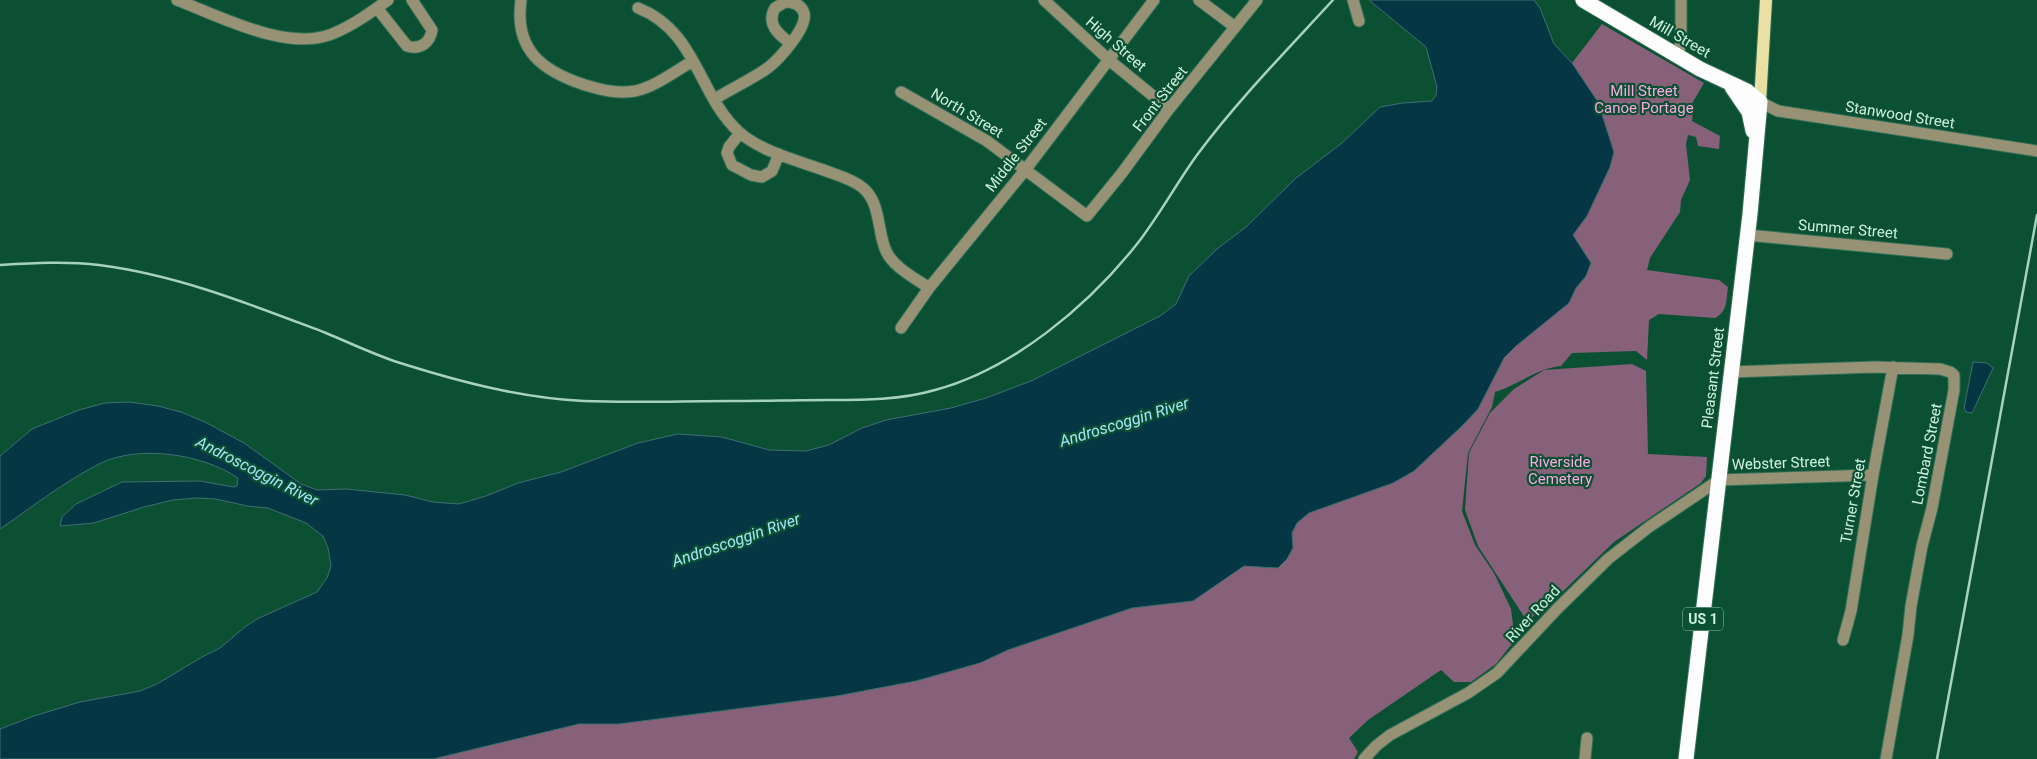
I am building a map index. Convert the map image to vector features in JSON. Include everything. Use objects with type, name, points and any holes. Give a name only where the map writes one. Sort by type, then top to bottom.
[{"type":"highway","name":"Mill Street","points":[[1584,0],[1678,56],[1747,91],[1760,102]]},
{"type":"highway","name":"US 1","points":[[1730,84],[1749,112],[1756,152]]},
{"type":"highway","name":"Pleasant Street","points":[[1686,759],[1747,235],[1760,102]]},
{"type":"main road","name":"Pleasant Street","points":[[1760,102],[1766,0]]},
{"type":"street","points":[[177,0],[274,37],[287,39],[312,39],[330,35],[350,26],[388,0]]},
{"type":"street","points":[[377,8],[408,46],[419,47],[426,43],[432,30],[412,0]]},
{"type":"street","points":[[521,0],[520,20],[529,49],[540,63],[565,79],[608,91],[636,90],[646,87],[693,61]]},
{"type":"street","name":"High Street","points":[[1044,0],[1109,60],[1169,109]]},
{"type":"street","name":"Middle Street","points":[[901,328],[929,288],[1026,169],[1154,0]]},
{"type":"street","points":[[1199,0],[1236,27]]},
{"type":"street","name":"Front Street","points":[[1087,216],[1169,109],[1257,0]]},
{"type":"street","points":[[1353,0],[1359,21]]},
{"type":"street","points":[[1678,56],[1682,29],[1681,0]]},
{"type":"street","points":[[638,8],[661,19],[677,36],[723,112],[740,133],[756,144],[842,177],[863,188],[872,200],[886,252],[896,263],[929,288]]},
{"type":"street","points":[[715,99],[769,67],[790,43]]},
{"type":"street","name":"North Street","points":[[901,92],[980,136],[1087,216]]},
{"type":"street","name":"Stanwood Street","points":[[1760,102],[1778,111],[2037,151]]},
{"type":"street","points":[[740,133],[729,147],[727,153],[732,165],[751,175],[762,177],[772,171],[779,154]]},
{"type":"street","name":"Summer Street","points":[[1747,235],[1947,254]]},
{"type":"street","name":"Lombard Street","points":[[1731,372],[1893,367],[1940,369],[1950,372],[1955,380],[1932,508],[1922,546],[1911,606],[1908,635],[1886,759]]},
{"type":"street","name":"Turner Street","points":[[1843,640],[1851,612],[1893,367]]},
{"type":"street","name":"Webster Street","points":[[1719,480],[1873,475]]},
{"type":"street","name":"River Road","points":[[1364,759],[1390,735],[1468,693],[1497,673],[1557,609],[1608,559],[1649,527],[1719,480]]},
{"type":"street","points":[[1585,759],[1586,738]]},
{"type":"green space","name":"Mill Street Canoe Portage","points":[[1602,24],[1704,83],[1690,107],[1693,112],[1692,121],[1720,136],[1719,149],[1698,146],[1696,137],[1688,135],[1686,144],[1690,180],[1681,200],[1680,212],[1650,258],[1647,270],[1719,280],[1728,287],[1726,305],[1715,318],[1659,314],[1649,320],[1647,360],[1636,351],[1572,353],[1561,366],[1536,373],[1495,392],[1492,407],[1468,453],[1462,511],[1475,545],[1494,573],[1511,609],[1515,640],[1496,664],[1471,682],[1454,682],[1441,670],[1368,720],[1349,738],[1358,752],[1354,759],[433,759],[579,724],[619,724],[837,696],[916,681],[980,663],[1008,650],[1132,608],[1193,601],[1244,566],[1278,568],[1293,548],[1292,533],[1297,523],[1309,513],[1393,483],[1414,471],[1463,425],[1478,409],[1504,358],[1569,303],[1576,288],[1586,276],[1591,263],[1573,235],[1587,216],[1610,167],[1614,152],[1598,102],[1572,63]]},
{"type":"green space","name":"Riverside Cemetery","points":[[1632,364],[1646,371],[1648,454],[1707,457],[1706,476],[1701,483],[1614,542],[1555,599],[1527,621],[1478,546],[1465,510],[1469,453],[1490,413],[1514,389],[1544,370]]},
{"type":"water","name":"Androscoggin River","points":[[1369,0],[1534,0],[1540,8],[1554,44],[1572,63],[1598,102],[1614,152],[1610,167],[1587,216],[1573,235],[1591,263],[1586,276],[1576,288],[1569,303],[1504,358],[1478,409],[1414,471],[1393,483],[1309,513],[1297,523],[1292,533],[1293,548],[1287,559],[1278,568],[1244,566],[1193,601],[1132,608],[1008,650],[980,663],[916,681],[837,696],[619,724],[579,724],[433,759],[0,759],[0,729],[80,702],[140,691],[157,684],[220,648],[246,626],[259,618],[317,592],[327,578],[331,566],[328,548],[323,536],[306,523],[268,508],[247,506],[216,499],[173,500],[94,523],[60,526],[62,517],[76,504],[122,482],[200,481],[233,487],[237,486],[238,478],[224,470],[207,463],[170,454],[132,454],[99,464],[61,487],[0,529],[0,456],[32,429],[79,410],[105,403],[129,402],[158,406],[181,412],[205,422],[244,443],[301,484],[317,490],[346,489],[405,495],[433,502],[459,504],[486,496],[518,483],[561,472],[638,443],[678,434],[722,437],[769,450],[806,451],[829,445],[862,428],[886,420],[951,408],[986,398],[1031,381],[1160,316],[1176,304],[1189,276],[1217,249],[1246,227],[1296,178],[1342,143],[1380,107],[1432,101],[1436,95],[1437,87],[1426,47]]},
{"type":"water","points":[[1973,362],[1987,363],[1993,368],[1972,413],[1966,412],[1964,408]]},
{"type":"railway","points":[[0,265],[74,263],[99,265],[157,276],[242,302],[397,362],[489,388],[536,396],[584,401],[656,402],[869,399],[896,398],[922,393],[964,380],[993,367],[1047,332],[1096,290],[1137,244],[1197,155],[1229,115],[1333,0]]},
{"type":"railway","points":[[1937,759],[2037,215]]}]
